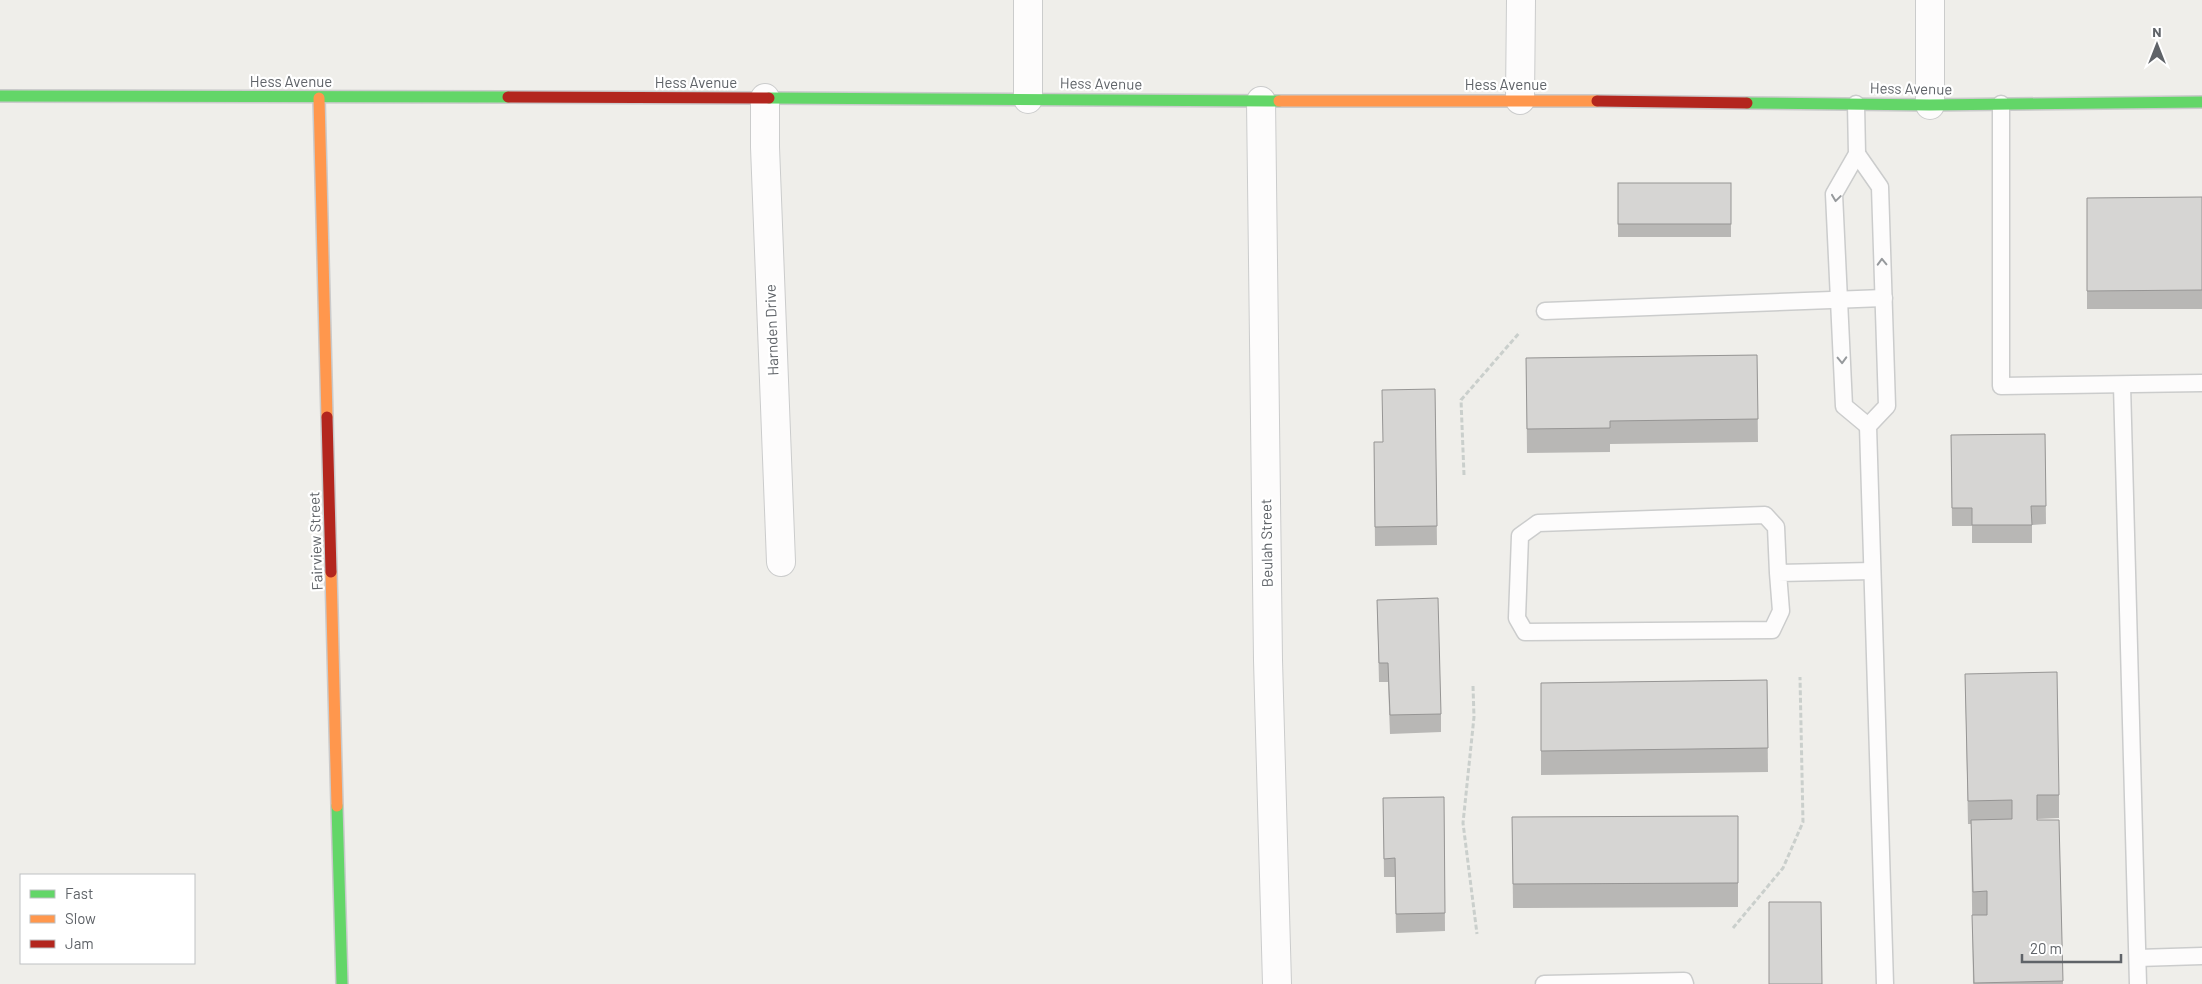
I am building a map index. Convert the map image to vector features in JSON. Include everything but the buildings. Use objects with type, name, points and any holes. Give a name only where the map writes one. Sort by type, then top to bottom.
[{"type":"street","points":[[1028,0],[1028,99]]},
{"type":"street","points":[[1520,100],[1521,0]]},
{"type":"street","points":[[1930,0],[1930,105]]},
{"type":"street","name":"Hess Avenue","points":[[0,96],[1261,101],[1520,100],[1930,105],[2202,102]]},
{"type":"street","name":"Fairview Street","points":[[319,98],[342,984]]},
{"type":"street","name":"Harnden Drive","points":[[766,98],[765,147],[781,562]]},
{"type":"street","name":"Beulah Street","points":[[1261,101],[1268,660],[1277,984]]},
{"type":"lane","points":[[1856,104],[1857,154],[1834,194],[1844,406],[1868,426]]},
{"type":"lane","points":[[2001,104],[2001,386],[2202,383]]},
{"type":"lane","points":[[1857,154],[1880,187],[1884,298],[1887,406],[1868,426],[1885,984]]},
{"type":"lane","points":[[1545,311],[1884,298]]},
{"type":"lane","points":[[2122,385],[2138,984]]},
{"type":"lane","points":[[1765,515],[1776,527],[1778,573],[1781,611],[1772,630],[1525,632],[1517,618],[1520,536],[1538,523],[1765,515]]},
{"type":"lane","points":[[1778,573],[1872,571]]},
{"type":"lane","points":[[2138,958],[2202,956]]},
{"type":"lane","points":[[1544,984],[1684,981],[1685,984]]},
{"type":"path","points":[[1464,475],[1461,400],[1520,332]]},
{"type":"path","points":[[1733,928],[1783,868],[1803,822],[1800,677]]},
{"type":"path","points":[[1473,686],[1474,716],[1463,823],[1477,934]]},
{"type":"traffic: fast","points":[[0,96],[508,97]]},
{"type":"traffic: fast","points":[[769,98],[1279,101]]},
{"type":"traffic: fast","points":[[1747,103],[1930,105],[2202,102]]},
{"type":"traffic: fast","points":[[337,806],[342,984]]},
{"type":"traffic: slow","points":[[319,98],[327,417]]},
{"type":"traffic: slow","points":[[1279,101],[1597,101]]},
{"type":"traffic: slow","points":[[331,572],[337,806]]},
{"type":"traffic: jam","points":[[508,97],[769,98]]},
{"type":"traffic: jam","points":[[1597,101],[1747,103]]},
{"type":"traffic: jam","points":[[327,417],[331,572]]}]
